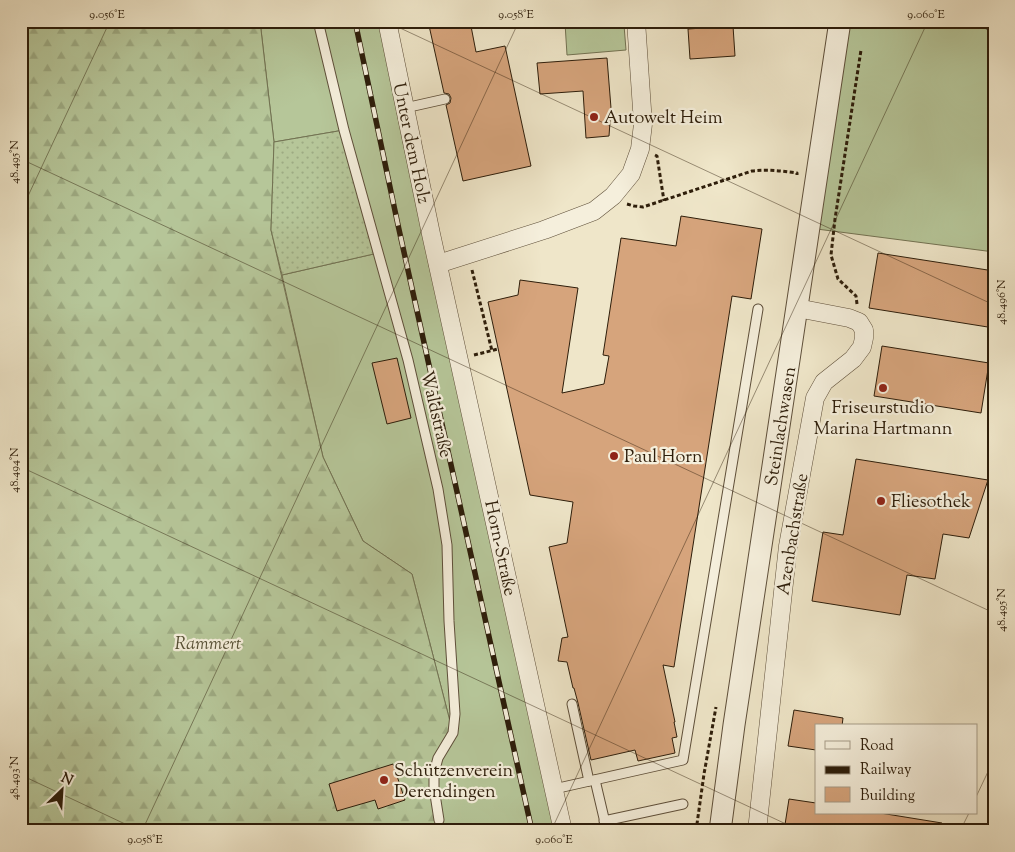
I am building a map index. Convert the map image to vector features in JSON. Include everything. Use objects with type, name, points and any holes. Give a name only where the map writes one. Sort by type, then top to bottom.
[{"type":"street","name":"Unter dem Holz","points":[[387,21],[438,264]]},
{"type":"street","points":[[438,264],[544,230],[594,210],[613,196],[631,174],[640,149],[643,124],[636,21]]},
{"type":"street","name":"Steinlachwasen","points":[[720,831],[734,725],[840,21]]},
{"type":"street","name":"Horn-Straße","points":[[438,264],[564,831]]},
{"type":"street","points":[[797,308],[849,318],[858,322]]},
{"type":"street","name":"Azenbachstraße","points":[[757,831],[788,546],[815,398],[824,382],[840,371],[862,348],[864,330],[858,322]]},
{"type":"lane","name":"Waldstraße","points":[[318,21],[344,130],[408,360],[438,489],[447,545],[455,714],[453,733],[438,758],[434,773],[434,788],[439,820]]},
{"type":"lane","points":[[405,108],[445,99]]},
{"type":"lane","points":[[554,789],[683,760],[758,309]]},
{"type":"lane","points":[[572,704],[607,831]]},
{"type":"lane","points":[[604,821],[684,804]]},
{"type":"path","points":[[858,322],[856,296],[838,279],[831,255],[836,210],[861,50]]},
{"type":"path","points":[[640,149],[649,151],[657,156],[664,201]]},
{"type":"path","points":[[469,254],[492,351]]},
{"type":"path","points":[[459,359],[498,349]]},
{"type":"green space","name":"Rammert","points":[[21,21],[260,21],[274,142],[271,230],[323,457],[363,541],[412,574],[453,733],[434,773],[441,831],[21,831]]},
{"type":"green space","points":[[260,21],[387,21],[563,831],[441,831],[434,773],[453,733],[412,574],[363,541],[323,457],[282,275],[378,253],[344,130],[274,142]]},
{"type":"green space","points":[[590,21],[590,27],[624,25],[626,50],[567,55],[565,23]]},
{"type":"green space","points":[[840,21],[994,21],[994,252],[809,228]]},
{"type":"green space","points":[[344,130],[378,253],[282,275],[271,230],[274,142]]},
{"type":"water","points":[[956,21],[986,21],[994,26],[994,35],[982,26]]},
{"type":"building","points":[[428,21],[470,21],[476,52],[505,46],[531,166],[463,181],[446,105],[450,103],[451,98],[449,94],[444,93]]},
{"type":"building","points":[[733,26],[735,56],[690,59],[688,29]]},
{"type":"building","points":[[607,58],[611,108],[609,136],[586,138],[583,91],[540,94],[537,63]]},
{"type":"building","name":"Paul Horn","points":[[681,216],[762,229],[751,299],[732,296],[674,667],[663,665],[675,722],[677,737],[672,738],[675,753],[638,761],[635,750],[591,760],[567,662],[558,661],[562,638],[568,637],[549,547],[567,543],[573,502],[530,495],[488,302],[518,295],[520,280],[578,288],[562,393],[604,384],[609,356],[603,355],[621,238],[676,246]]},
{"type":"building","points":[[878,253],[994,271],[991,286],[994,286],[994,328],[869,308]]},
{"type":"building","points":[[882,346],[989,363],[981,413],[874,396]]},
{"type":"building","points":[[397,358],[411,418],[387,424],[372,363]]},
{"type":"building","points":[[856,459],[988,480],[969,538],[943,534],[935,579],[907,575],[900,615],[812,601],[823,532],[843,535]]},
{"type":"building","points":[[794,710],[843,718],[842,724],[815,724],[815,750],[788,746]]},
{"type":"building","points":[[393,764],[405,800],[378,809],[375,800],[337,811],[329,784]]},
{"type":"building","points":[[789,799],[815,803],[815,814],[886,814],[942,823],[941,831],[784,831]]},
{"type":"railway","points":[[355,21],[398,225],[532,831]]},
{"type":"place","name":"Autowelt Heim","points":[[594,117]]},
{"type":"place","name":"Friseurstudio Marina Hartmann","points":[[883,388]]},
{"type":"place","name":"Paul Horn","points":[[614,456]]},
{"type":"place","name":"Fliesothek","points":[[881,501]]},
{"type":"place","name":"Schützenverein Derendingen","points":[[384,780]]}]
